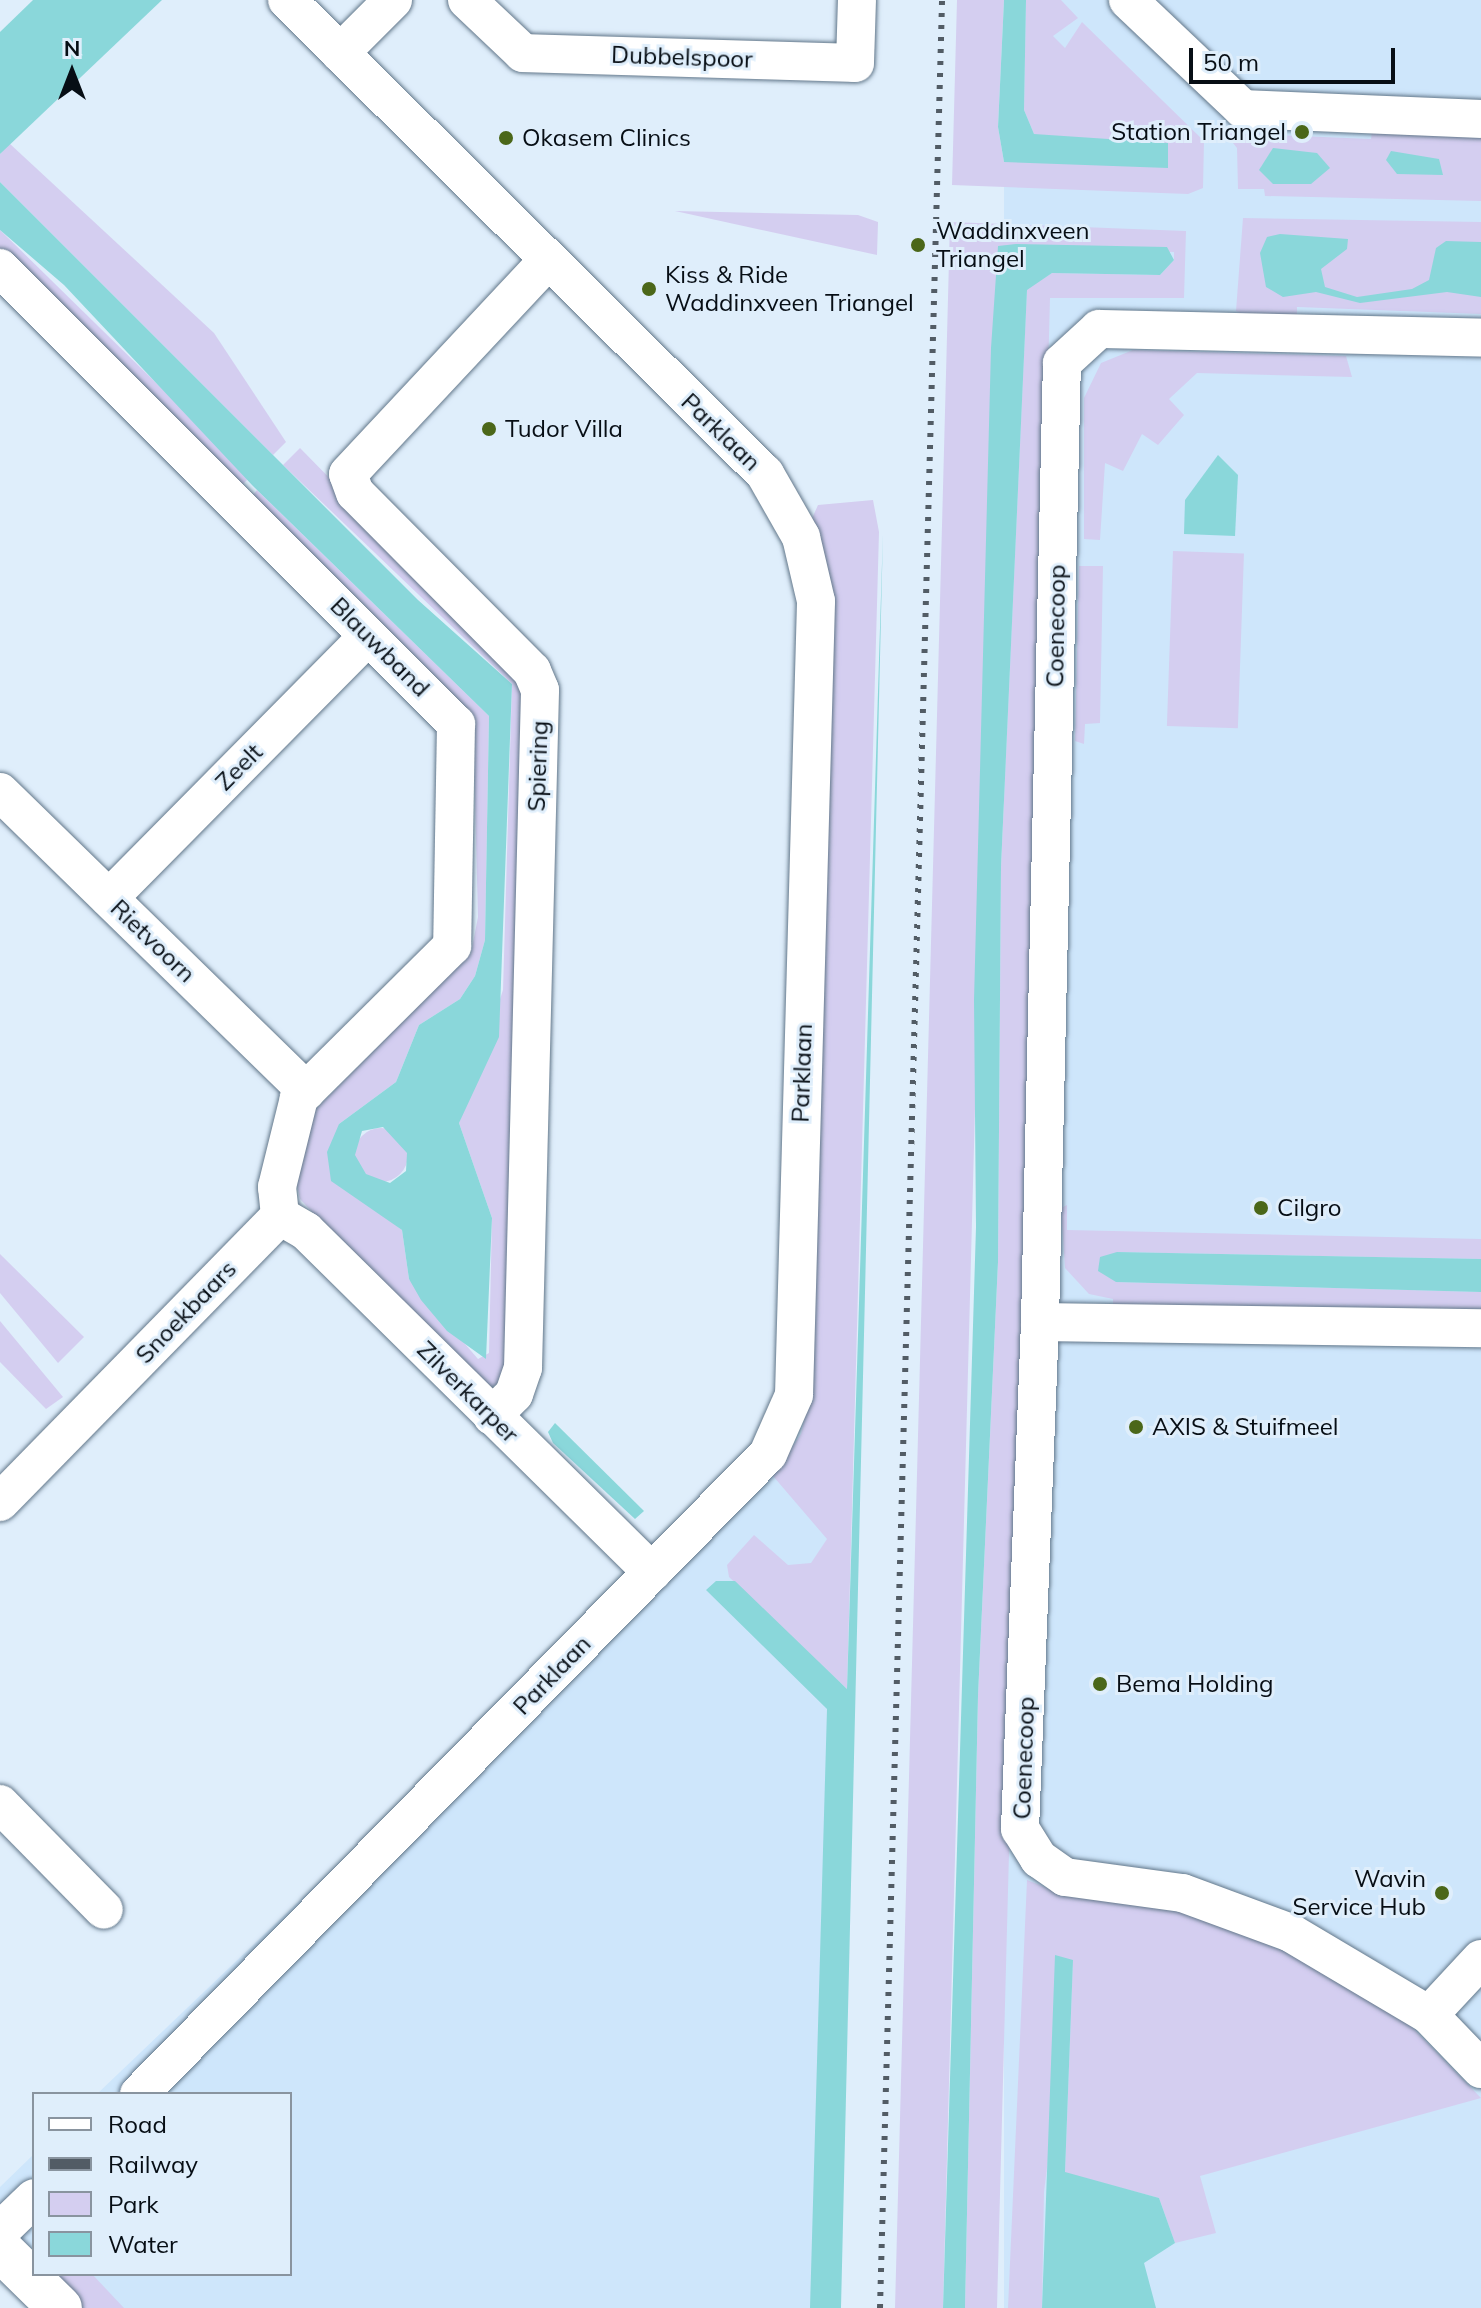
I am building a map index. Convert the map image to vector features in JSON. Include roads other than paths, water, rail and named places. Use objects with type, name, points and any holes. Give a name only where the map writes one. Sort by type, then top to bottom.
[{"type":"main road","points":[[0,2249],[60,2308]]},
{"type":"street","name":"Parklaan","points":[[141,2092],[768,1454],[794,1395],[816,601],[801,537],[765,474],[287,0]]},
{"type":"street","points":[[340,53],[393,0]]},
{"type":"street","name":"Dubbelspoor","points":[[467,0],[523,53],[855,63],[857,0]]},
{"type":"street","points":[[1128,0],[1243,109],[1481,119]]},
{"type":"street","name":"Spiering","points":[[492,1416],[514,1394],[523,1368],[540,690],[532,671],[355,493],[348,474],[548,260]]},
{"type":"street","name":"Blauwband","points":[[0,268],[456,724],[455,931],[442,958],[306,1091]]},
{"type":"street","name":"Coenecoop","points":[[1481,338],[1099,329],[1062,363],[1040,1322],[1020,1829],[1039,1859],[1065,1877],[1182,1893],[1291,1933],[1429,2015],[1481,2069]]},
{"type":"street","name":"Zeelt","points":[[109,898],[368,636]]},
{"type":"street","name":"Rietvoorn","points":[[0,792],[306,1091]]},
{"type":"street","points":[[280,1216],[277,1187],[289,1130],[306,1091]]},
{"type":"street","name":"Zilverkarper","points":[[280,1216],[297,1223],[652,1572]]},
{"type":"street","name":"Snoekbaars","points":[[0,1502],[280,1216]]},
{"type":"street","points":[[1040,1322],[1481,1328]]},
{"type":"street","points":[[0,1804],[104,1910]]},
{"type":"street","points":[[1429,2015],[1481,1959]]},
{"type":"street","points":[[0,2231],[32,2200]]},
{"type":"water","points":[[33,0],[162,0],[0,154],[0,32]]},
{"type":"water","points":[[1004,0],[1026,0],[1024,110],[1034,134],[1168,143],[1168,168],[1004,162],[998,127]]},
{"type":"water","points":[[1273,148],[1317,153],[1330,168],[1311,184],[1273,184],[1259,170]]},
{"type":"water","points":[[1391,151],[1439,159],[1443,175],[1397,174],[1386,160]]},
{"type":"water","points":[[0,182],[418,600],[512,684],[499,1037],[459,1123],[492,1218],[486,1359],[447,1331],[421,1300],[409,1279],[402,1230],[331,1181],[327,1152],[339,1124],[396,1082],[419,1025],[460,999],[475,976],[485,940],[489,716],[252,485],[64,285],[0,230]],"holes":[[[383,1127],[407,1153],[406,1171],[390,1183],[366,1174],[355,1155],[362,1131]]]},
{"type":"water","points":[[1280,234],[1348,239],[1347,249],[1321,269],[1325,287],[1357,297],[1412,289],[1429,280],[1436,248],[1446,241],[1481,242],[1481,297],[1447,292],[1360,303],[1316,292],[1283,297],[1266,287],[1260,253],[1267,237]]},
{"type":"water","points":[[998,246],[1167,247],[1174,260],[1160,275],[1052,273],[1027,290],[1001,867],[998,1262],[978,1696],[965,2308],[943,2308],[976,1227],[974,1000],[991,348]]},
{"type":"water","points":[[1218,455],[1238,475],[1235,536],[1184,534],[1185,500]]},
{"type":"water","points":[[883,531],[841,2308],[810,2308],[827,1709],[706,1590],[716,1581],[735,1581],[847,1689]]},
{"type":"water","points":[[1117,1252],[1481,1259],[1481,1292],[1116,1282],[1098,1271],[1100,1257]]},
{"type":"water","points":[[555,1423],[644,1511],[635,1519],[553,1443],[548,1432]]},
{"type":"water","points":[[1055,1955],[1073,1960],[1065,2172],[1159,2198],[1175,2243],[1144,2263],[1156,2308],[1042,2308]]},
{"type":"railway","points":[[880,2308],[942,0]]},
{"type":"place","name":"Station Triangel","points":[[1302,132]]},
{"type":"place","name":"Okasem Clinics","points":[[506,138]]},
{"type":"place","name":"Waddinxveen Triangel","points":[[918,245]]},
{"type":"place","name":"Kiss & Ride Waddinxveen Triangel","points":[[649,289]]},
{"type":"place","name":"Tudor Villa","points":[[489,429]]},
{"type":"place","name":"Cilgro","points":[[1261,1208]]},
{"type":"place","name":"AXIS & Stuifmeel","points":[[1136,1427]]},
{"type":"place","name":"Bema Holding","points":[[1100,1684]]},
{"type":"place","name":"Wavin Service Hub","points":[[1442,1893]]}]
